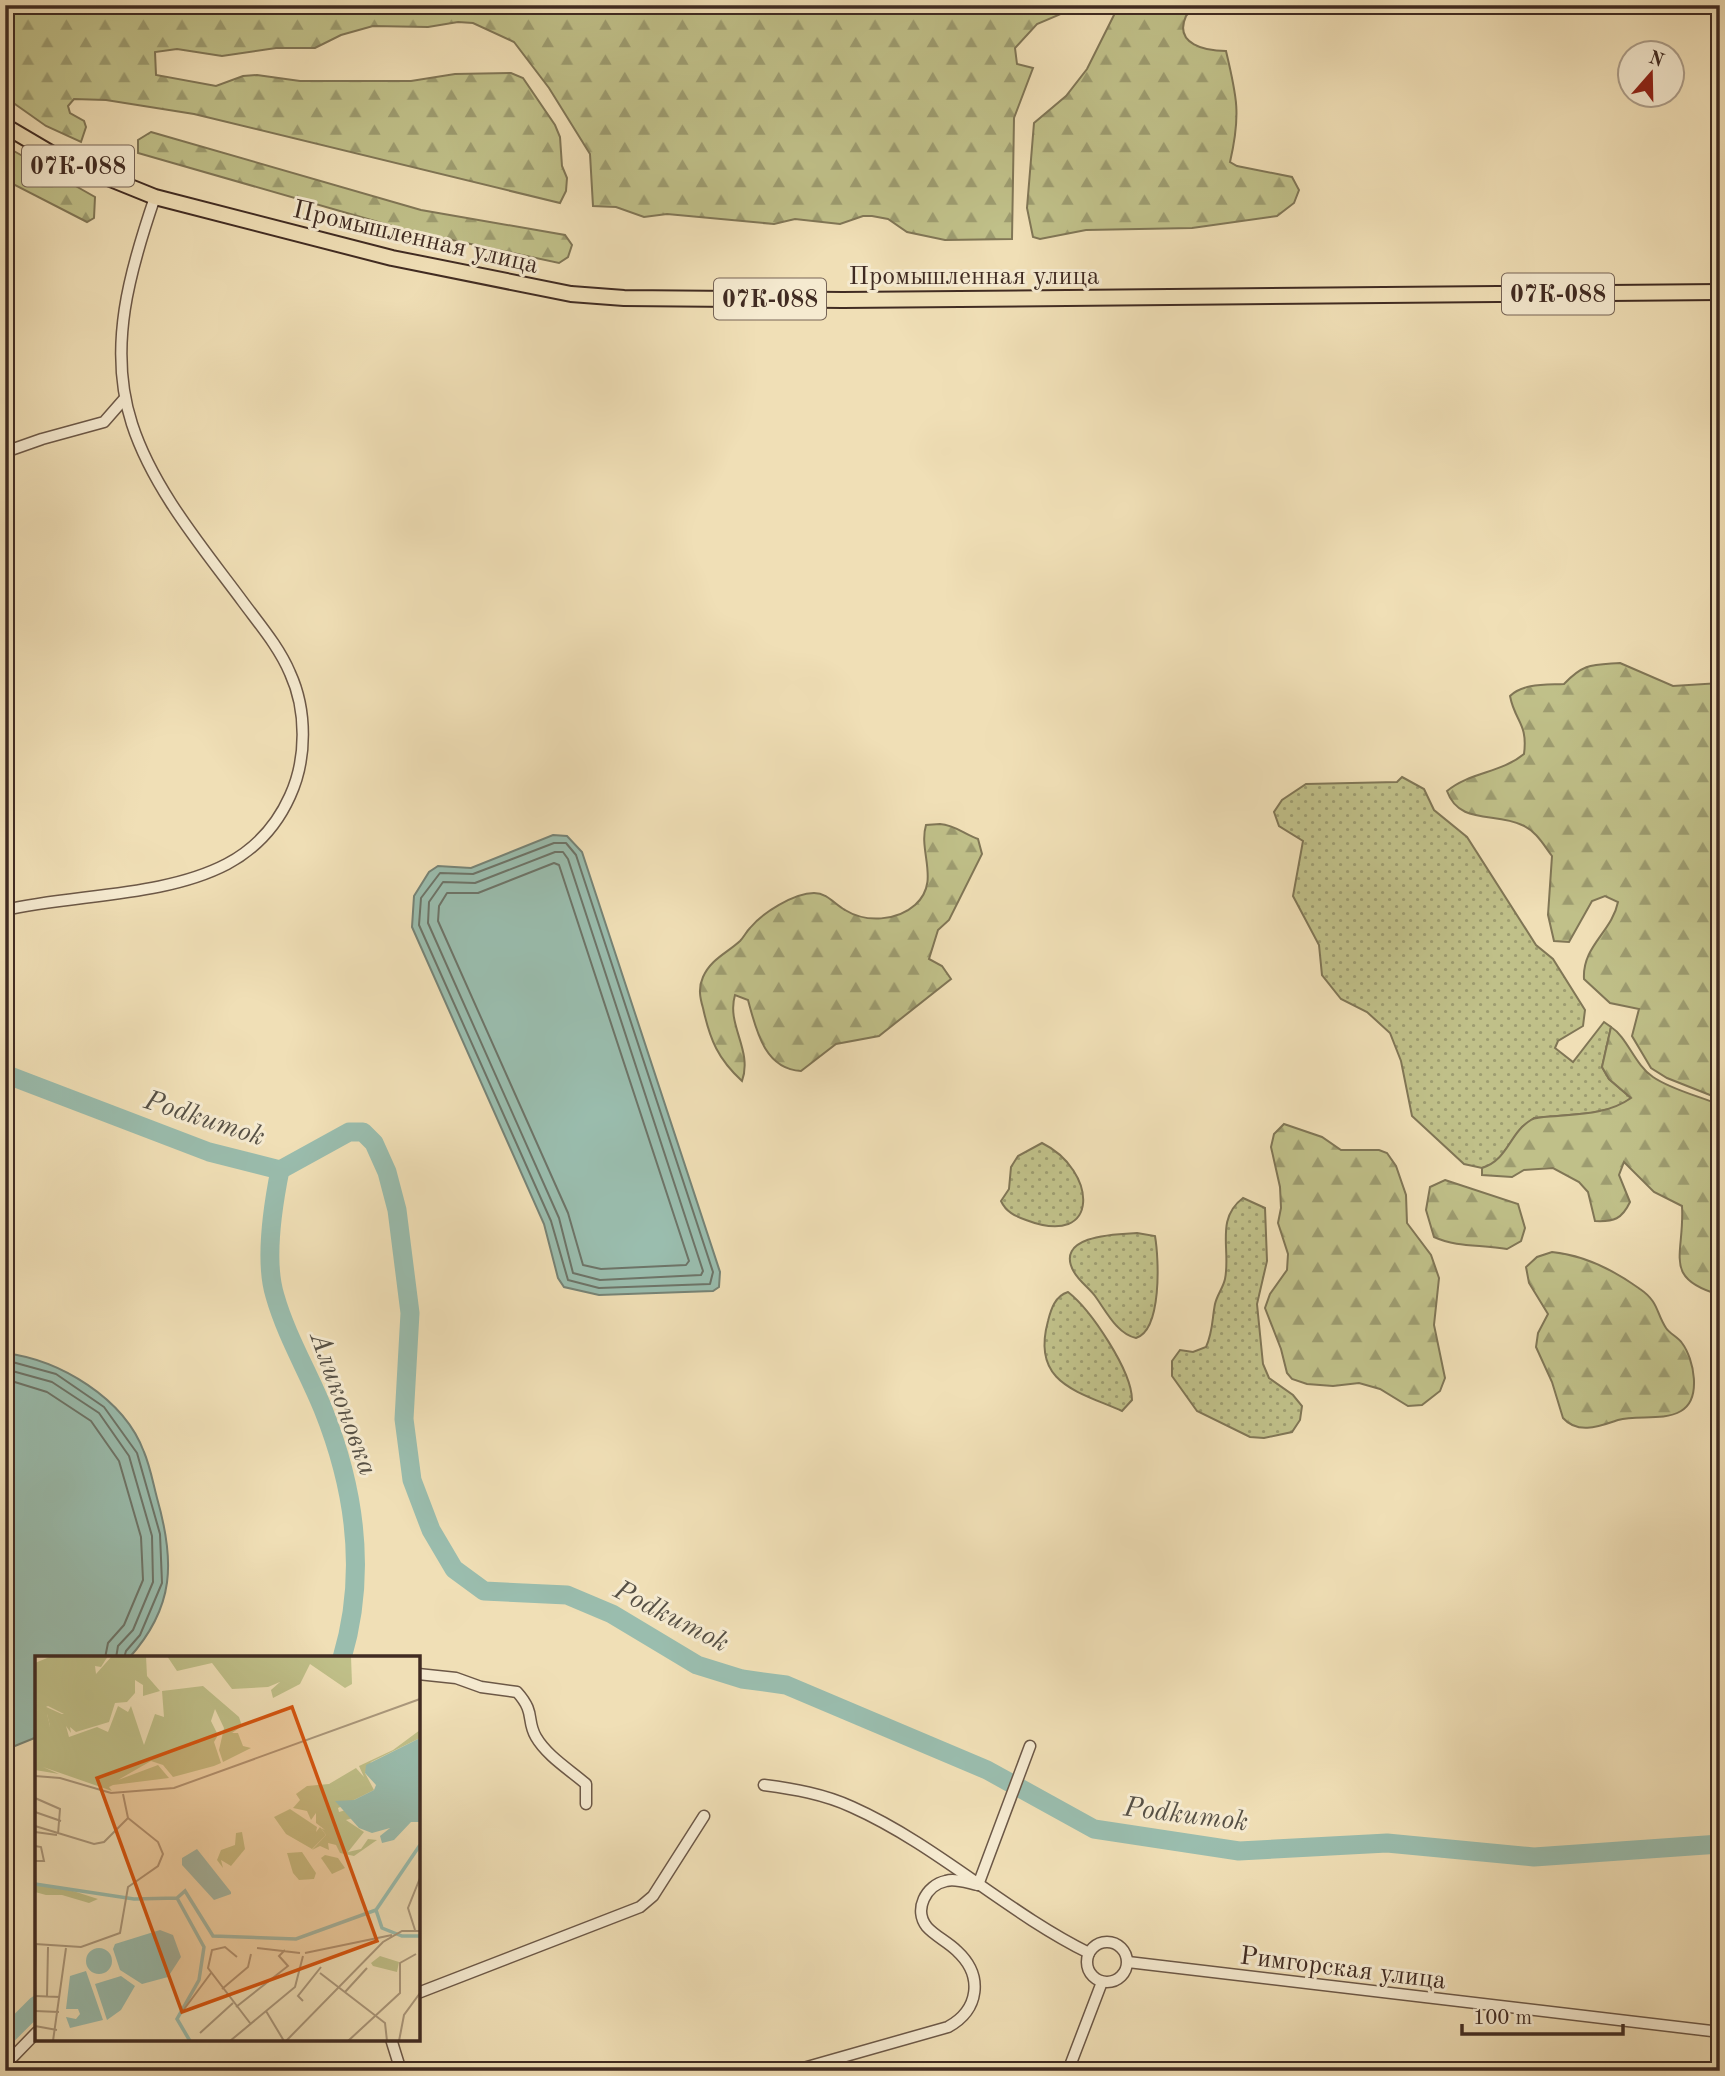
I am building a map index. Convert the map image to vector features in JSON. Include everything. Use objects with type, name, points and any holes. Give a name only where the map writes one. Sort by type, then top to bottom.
[{"type":"main road","name":"07К-088","points":[[5,126],[61,159],[155,197]]},
{"type":"main road","name":"Промышленная улица","points":[[155,197],[239,221],[473,276],[571,294],[624,299],[843,300],[1720,292]]},
{"type":"street","points":[[5,910],[170,884],[227,864],[253,847],[271,829],[284,810],[301,764],[303,732],[291,675],[271,640],[158,481],[132,426],[125,398],[121,337],[124,301],[155,197]]},
{"type":"street","points":[[5,452],[104,422],[125,398]]},
{"type":"street","points":[[420,1674],[456,1678],[481,1687],[517,1692],[529,1705],[534,1735],[543,1747],[586,1784],[586,1804]]},
{"type":"street","points":[[978,1885],[1030,1746]]},
{"type":"street","points":[[764,1785],[802,1790],[851,1807],[942,1859],[1053,1935],[1089,1953]]},
{"type":"street","points":[[420,1992],[640,1907],[653,1896],[704,1816]]},
{"type":"street","points":[[793,2071],[948,2027],[961,2020],[970,2010],[974,1995],[968,1965],[958,1952],[926,1926],[920,1912],[924,1896],[933,1885],[948,1880],[978,1885]]},
{"type":"street","points":[[1112,1942],[1124,1950],[1128,1962],[1120,1978],[1102,1982],[1089,1970],[1089,1953],[1099,1944],[1112,1942]]},
{"type":"street","name":"Римгорская улица","points":[[1128,1962],[1720,2032]]},
{"type":"street","points":[[1068,2071],[1102,1982]]},
{"type":"street","points":[[5,2065],[35,2034]]},
{"type":"street","points":[[392,2041],[401,2071]]},
{"type":"green space","points":[[5,5],[1067,5],[1068,11],[1037,24],[1015,48],[1017,64],[1033,68],[1014,118],[1012,239],[945,240],[907,232],[888,219],[872,216],[863,216],[840,224],[795,219],[774,224],[667,214],[644,217],[616,207],[593,206],[590,154],[549,88],[514,42],[473,23],[458,22],[428,27],[373,26],[341,35],[315,48],[276,48],[222,56],[177,49],[155,52],[156,75],[216,86],[243,76],[257,75],[300,81],[411,81],[455,74],[511,73],[523,78],[555,125],[560,137],[562,166],[567,178],[566,191],[560,203],[194,114],[106,100],[74,99],[68,106],[70,113],[84,121],[86,127],[81,142],[46,126],[5,97]]},
{"type":"green space","points":[[1119,5],[1281,5],[1262,10],[1192,11],[1186,16],[1183,26],[1184,34],[1194,44],[1210,50],[1226,51],[1236,106],[1236,131],[1230,162],[1237,166],[1292,177],[1299,190],[1294,203],[1277,216],[1192,228],[1086,230],[1040,239],[1033,237],[1027,208],[1034,123],[1066,96],[1087,69]]},
{"type":"green space","points":[[151,132],[421,210],[565,235],[572,245],[568,257],[559,263],[406,230],[138,153],[138,140]]},
{"type":"green space","points":[[5,146],[95,197],[94,218],[87,222],[5,180]]},
{"type":"green space","points":[[1620,663],[1673,686],[1720,683],[1720,1099],[1667,1078],[1651,1068],[1632,1036],[1639,1009],[1610,1003],[1584,979],[1588,957],[1615,913],[1618,902],[1605,896],[1592,901],[1569,942],[1554,941],[1548,915],[1552,856],[1539,838],[1527,828],[1512,821],[1479,816],[1460,809],[1447,791],[1466,780],[1506,765],[1524,754],[1523,729],[1510,696],[1515,692],[1536,686],[1564,684],[1577,672],[1589,666]]},
{"type":"green space","points":[[1402,777],[1424,789],[1434,810],[1467,837],[1536,945],[1553,959],[1585,1010],[1583,1026],[1558,1041],[1555,1048],[1573,1062],[1604,1022],[1611,1027],[1602,1067],[1609,1079],[1631,1098],[1619,1107],[1591,1113],[1534,1118],[1522,1127],[1496,1163],[1482,1168],[1464,1164],[1412,1116],[1401,1061],[1390,1033],[1367,1012],[1341,999],[1322,975],[1319,945],[1293,896],[1303,841],[1279,826],[1274,812],[1282,800],[1306,784],[1397,782]]},
{"type":"green space","points":[[940,824],[978,839],[982,854],[949,920],[938,930],[929,959],[942,966],[951,979],[879,1036],[836,1044],[801,1071],[788,1069],[770,1055],[759,1035],[748,1000],[735,995],[734,1017],[744,1059],[742,1081],[721,1057],[706,1019],[700,989],[701,981],[710,965],[740,941],[762,916],[797,896],[814,893],[823,895],[845,910],[862,917],[890,917],[908,910],[923,896],[927,887],[924,835],[926,825]]},
{"type":"green space","points":[[1611,1027],[1622,1037],[1641,1066],[1653,1077],[1720,1105],[1720,1295],[1690,1281],[1683,1272],[1680,1262],[1682,1206],[1654,1192],[1624,1162],[1619,1175],[1630,1202],[1620,1216],[1607,1221],[1595,1221],[1588,1192],[1579,1182],[1553,1168],[1524,1170],[1512,1177],[1482,1175],[1482,1168],[1498,1159],[1518,1132],[1531,1120],[1596,1112],[1631,1098],[1609,1079],[1602,1067]]},
{"type":"green space","points":[[1284,1124],[1322,1137],[1341,1150],[1379,1150],[1387,1153],[1396,1166],[1406,1195],[1407,1223],[1431,1255],[1439,1278],[1434,1325],[1445,1378],[1440,1391],[1422,1405],[1408,1406],[1380,1389],[1359,1383],[1333,1386],[1307,1384],[1292,1379],[1287,1373],[1265,1308],[1270,1294],[1287,1270],[1288,1254],[1278,1223],[1281,1208],[1280,1187],[1271,1147],[1274,1134]]},
{"type":"green space","points":[[1042,1143],[1060,1155],[1073,1170],[1081,1187],[1083,1202],[1079,1216],[1068,1224],[1051,1226],[1026,1220],[1011,1213],[1001,1201],[1009,1189],[1011,1167],[1018,1156]]},
{"type":"green space","points":[[1445,1180],[1518,1204],[1525,1228],[1521,1241],[1507,1249],[1461,1244],[1434,1237],[1426,1210],[1430,1187]]},
{"type":"green space","points":[[1243,1198],[1265,1208],[1267,1261],[1257,1304],[1263,1364],[1269,1378],[1293,1395],[1302,1406],[1300,1420],[1292,1432],[1264,1438],[1250,1437],[1197,1411],[1172,1376],[1172,1361],[1180,1350],[1193,1352],[1206,1347],[1215,1304],[1225,1279],[1229,1215]]},
{"type":"green space","points":[[1137,1233],[1155,1236],[1158,1276],[1150,1322],[1136,1338],[1123,1332],[1112,1321],[1076,1275],[1070,1260],[1072,1250],[1090,1239]]},
{"type":"green space","points":[[1552,1252],[1575,1257],[1609,1270],[1651,1298],[1666,1328],[1680,1341],[1690,1359],[1694,1388],[1692,1398],[1681,1411],[1666,1416],[1625,1418],[1589,1428],[1575,1426],[1563,1418],[1552,1382],[1536,1347],[1538,1333],[1548,1314],[1529,1283],[1526,1267],[1537,1257]]},
{"type":"green space","points":[[1068,1292],[1098,1326],[1125,1373],[1132,1400],[1122,1411],[1062,1382],[1052,1371],[1046,1358],[1044,1342],[1051,1312],[1057,1300]]},
{"type":"water","points":[[553,835],[567,836],[582,852],[720,1272],[719,1287],[713,1291],[599,1295],[564,1287],[558,1278],[544,1224],[412,927],[414,896],[429,872],[438,866],[471,868]]},
{"type":"water","points":[[5,1353],[26,1357],[68,1373],[106,1399],[122,1415],[135,1433],[148,1463],[163,1521],[168,1563],[163,1602],[144,1639],[131,1656],[35,1656],[35,1738],[5,1750]]},
{"type":"waterway","name":"Podkumok","points":[[5,1074],[209,1152],[280,1170],[349,1132],[363,1132],[374,1143],[387,1172],[397,1210],[410,1313],[404,1419],[412,1480],[431,1530],[454,1569],[484,1591],[567,1595],[612,1614],[697,1665],[742,1679],[786,1685],[987,1770],[1094,1829],[1239,1851],[1387,1843],[1534,1857],[1720,1844]]},
{"type":"waterway","name":"Аликоновка","points":[[280,1170],[271,1233],[272,1282],[285,1325],[334,1439],[350,1501],[354,1532],[354,1595],[342,1656]]},
{"type":"waterway","name":"Аликоновка","points":[[5,2037],[35,2007]]}]
